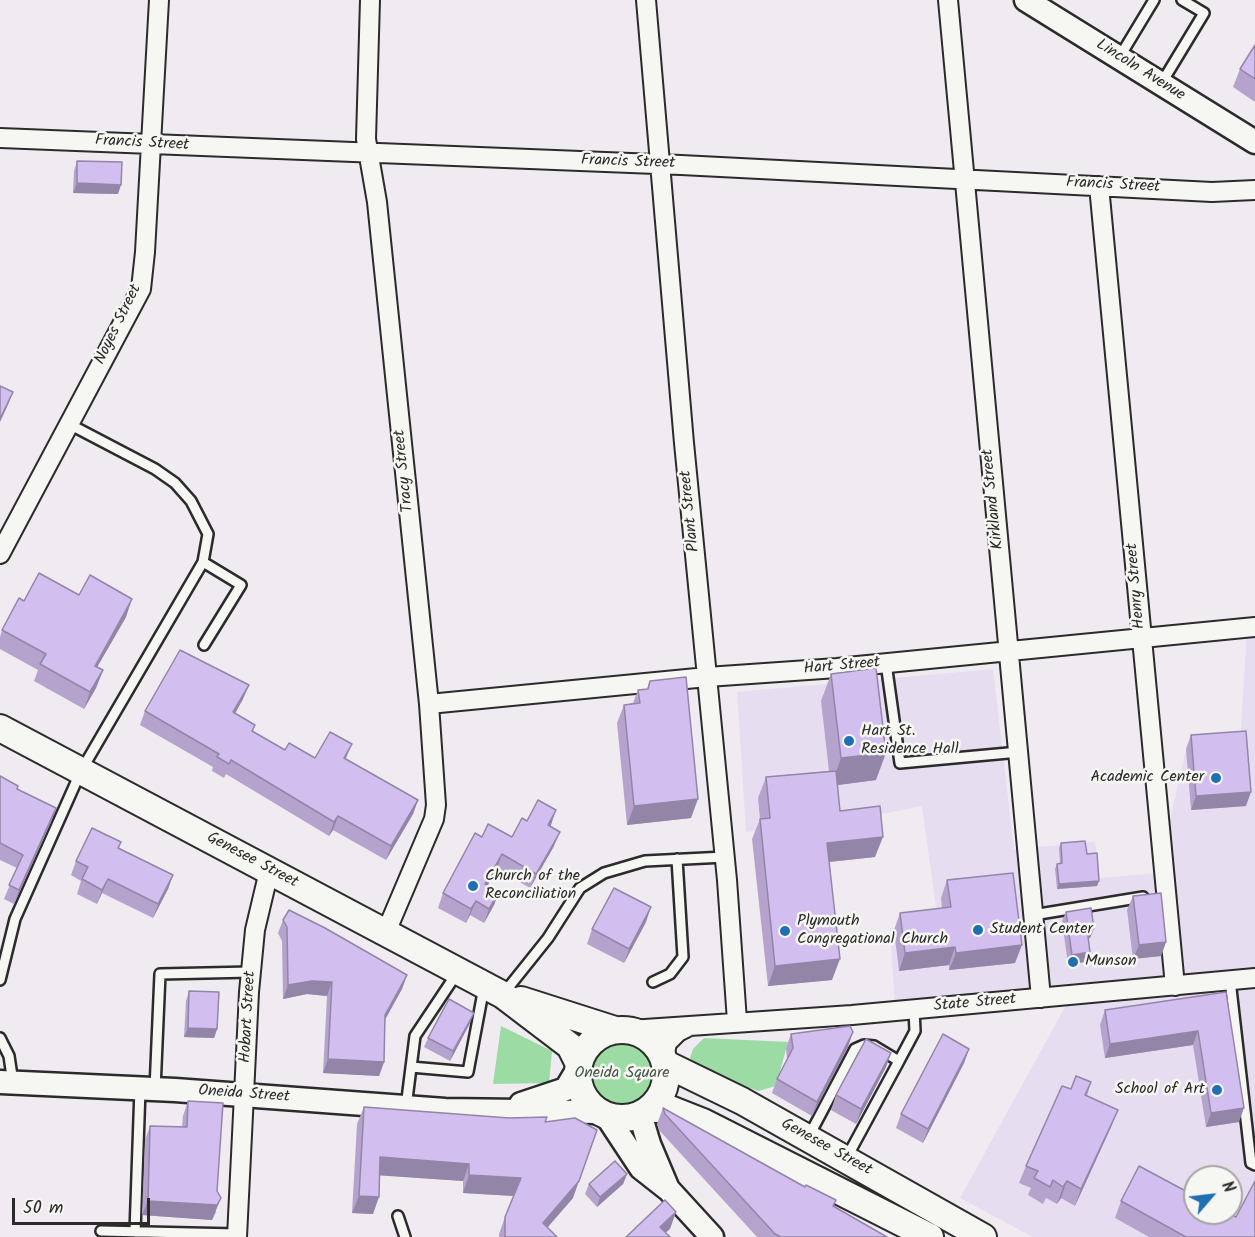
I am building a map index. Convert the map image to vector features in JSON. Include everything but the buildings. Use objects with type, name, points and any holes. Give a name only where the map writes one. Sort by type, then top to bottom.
[{"type":"main road","name":"Genesee Street","points":[[0,728],[494,990],[570,1046],[578,1067]]},
{"type":"main road","name":"Genesee Street","points":[[494,990],[622,1030]]},
{"type":"main road","points":[[622,1030],[650,1040],[665,1061],[664,1089],[645,1111],[617,1118],[602,1114],[582,1094],[578,1067],[591,1041],[622,1030]]},
{"type":"main road","name":"Genesee Street","points":[[665,1061],[742,1101],[983,1237]]},
{"type":"main road","name":"Genesee Street","points":[[645,1111],[670,1109],[703,1122],[930,1237]]},
{"type":"street","name":"Noyes Street","points":[[0,554],[141,289],[159,0]]},
{"type":"street","name":"Tracy Street","points":[[370,0],[366,139],[377,202],[429,704],[434,819],[386,932]]},
{"type":"street","name":"Plant Street","points":[[646,0],[658,164],[725,857],[737,1022]]},
{"type":"street","name":"Kirkland Street","points":[[948,0],[1041,998]]},
{"type":"street","name":"Lincoln Avenue","points":[[1026,0],[1255,142]]},
{"type":"street","name":"Francis Street","points":[[0,138],[658,164],[1212,192],[1255,190]]},
{"type":"street","name":"Henry Street","points":[[1099,186],[1175,986]]},
{"type":"street","name":"Hart Street","points":[[429,704],[1255,627]]},
{"type":"street","name":"Hobart Street","points":[[237,1236],[251,972],[255,930],[269,871]]},
{"type":"street","name":"State Street","points":[[622,1030],[914,1009],[1255,978]]},
{"type":"street","points":[[665,1061],[667,1043],[678,1032],[694,1024]]},
{"type":"street","name":"Oneida Street","points":[[488,1112],[543,1099],[566,1089],[578,1067]]},
{"type":"street","name":"Oneida Street","points":[[7,1082],[488,1112],[602,1114]]},
{"type":"street","points":[[645,1111],[649,1144],[669,1190]]},
{"type":"street","points":[[602,1114],[641,1168],[669,1190],[712,1237]]},
{"type":"lane","points":[[1119,58],[1154,0]]},
{"type":"lane","points":[[1161,84],[1204,14],[1182,0]]},
{"type":"lane","points":[[0,980],[15,920],[81,771],[203,562],[208,534],[191,501],[175,483],[155,469],[69,424]]},
{"type":"lane","points":[[203,562],[241,585],[204,645]]},
{"type":"lane","points":[[886,663],[900,763],[1019,752]]},
{"type":"lane","points":[[411,1067],[468,1072],[494,990],[548,938],[580,888],[614,870],[645,861],[725,857]]},
{"type":"lane","points":[[653,982],[670,974],[683,957],[677,860]]},
{"type":"lane","points":[[1033,915],[1166,894]]},
{"type":"lane","points":[[406,1107],[414,1036],[458,971]]},
{"type":"lane","points":[[135,1232],[160,974],[251,972]]},
{"type":"lane","points":[[1230,980],[1251,1163],[1255,1165]]},
{"type":"lane","points":[[846,1159],[915,1031],[914,1009]]},
{"type":"lane","points":[[0,1038],[9,1056],[7,1082]]},
{"type":"lane","points":[[808,1138],[855,1049],[864,1045],[874,1046],[899,1061]]},
{"type":"lane","points":[[398,1216],[405,1237]]},
{"type":"lane","points":[[101,1231],[237,1236]]},
{"type":"shaded area","name":"Munson","points":[[1255,627],[1255,1237],[1033,1237],[960,1198],[1071,996],[895,1011],[890,928],[938,922],[922,806],[832,824],[746,832],[737,692],[993,669],[1014,849],[1095,842],[1100,878],[1158,873],[1186,749],[1240,745],[1247,628]]},
{"type":"green space","points":[[501,1026],[552,1051],[549,1083],[493,1084]]},
{"type":"green space","name":"Oneida Square","points":[[622,1031],[639,1034],[653,1043],[662,1057],[665,1074],[662,1091],[653,1105],[639,1114],[622,1117],[605,1114],[591,1105],[582,1091],[579,1074],[582,1057],[591,1043],[605,1034]]},
{"type":"green space","points":[[704,1038],[788,1042],[776,1086],[758,1091],[696,1068],[690,1058],[693,1049]]},
{"type":"place","name":"Hart St. Residence Hall","points":[[849,741]]},
{"type":"place","name":"Academic Center","points":[[1216,778]]},
{"type":"place","name":"Church of the Reconciliation","points":[[473,886]]},
{"type":"place","name":"Student Center","points":[[978,930]]},
{"type":"place","name":"Plymouth Congregational Church","points":[[785,931]]},
{"type":"place","name":"Munson","points":[[1073,962]]},
{"type":"place","name":"School of Art","points":[[1217,1090]]}]
